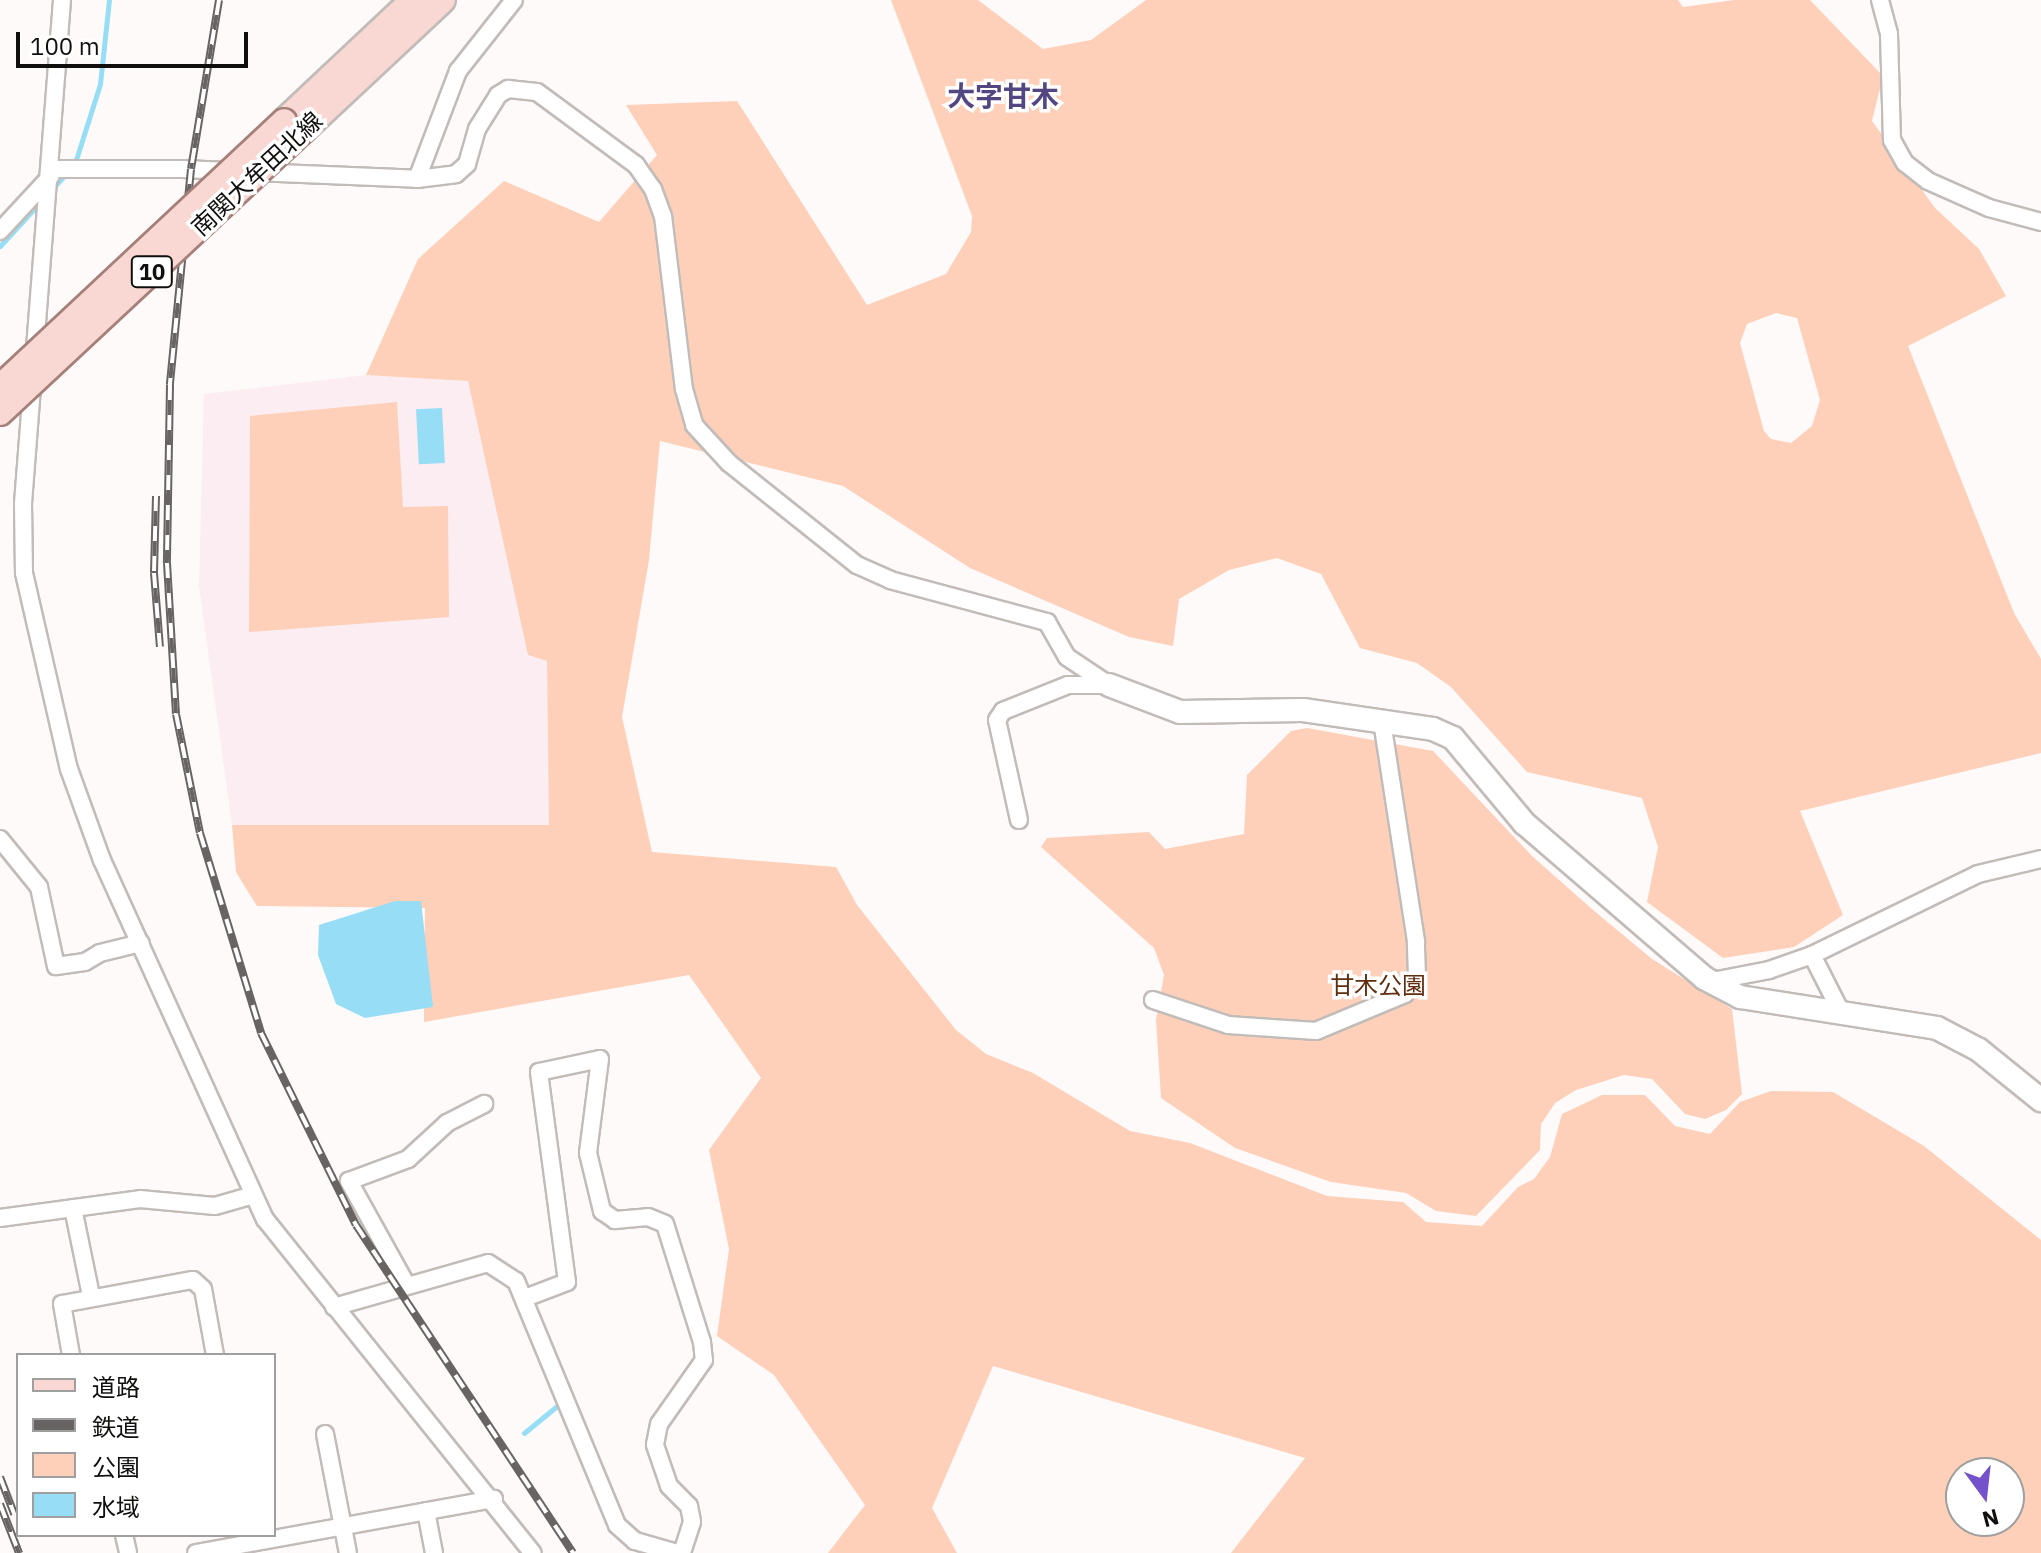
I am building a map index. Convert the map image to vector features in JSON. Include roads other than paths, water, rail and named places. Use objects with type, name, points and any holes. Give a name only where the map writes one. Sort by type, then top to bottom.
[{"type":"main road","name":"南関大牟田北線","points":[[0,413],[294,126],[413,0]]},
{"type":"main road","name":"南関大牟田北線","points":[[0,387],[294,126],[443,0]]},
{"type":"street","points":[[62,0],[23,503],[24,573],[69,769],[141,943],[265,1219],[494,1499],[533,1553]]},
{"type":"street","points":[[417,179],[458,71],[514,0]]},
{"type":"street","points":[[1880,0],[1889,34],[1892,140],[1905,163],[1928,181],[1977,202],[2041,222]]},
{"type":"street","points":[[0,231],[50,173],[182,169],[417,179],[456,174],[467,164],[486,109],[508,89],[537,92],[558,102],[636,165],[653,189],[663,216],[684,389],[694,425],[729,463],[857,565],[890,580],[1047,622],[1067,657],[1109,685],[1180,712],[1303,710],[1433,729],[1453,738],[1524,823],[1712,981],[1740,997],[1937,1028],[1979,1050],[2041,1100]]},
{"type":"street","points":[[1019,820],[997,720],[1003,711],[1068,685],[1109,685]]},
{"type":"street","points":[[1153,1000],[1228,1025],[1316,1031],[1405,994],[1417,976],[1416,941],[1382,721]]},
{"type":"street","points":[[0,839],[39,887],[56,966],[85,962],[100,953],[141,943]]},
{"type":"street","points":[[1712,981],[1769,970],[1812,955],[1978,874],[2041,859]]},
{"type":"street","points":[[1812,955],[1841,1012]]},
{"type":"street","points":[[334,1307],[488,1263],[516,1281],[617,1525],[635,1541],[679,1553],[692,1522],[689,1506],[669,1486],[655,1445],[659,1424],[704,1360],[702,1342],[665,1224],[648,1217],[615,1220],[602,1211],[588,1153],[600,1059],[539,1072],[567,1282],[525,1298]]},
{"type":"street","points":[[406,1284],[349,1181],[408,1159],[447,1123],[484,1104]]},
{"type":"street","points":[[0,1218],[140,1199],[215,1206],[253,1195]]},
{"type":"street","points":[[73,1208],[91,1296]]},
{"type":"street","points":[[71,1353],[62,1304],[91,1296],[193,1280],[203,1289],[215,1353]]},
{"type":"street","points":[[325,1434],[348,1553]]},
{"type":"street","points":[[196,1553],[494,1499]]},
{"type":"street","points":[[426,1511],[434,1553]]},
{"type":"water","points":[[442,408],[445,463],[419,464],[416,409]]},
{"type":"water","points":[[395,901],[421,901],[433,1007],[365,1018],[336,1004],[318,955],[319,925]]},
{"type":"waterway","points":[[74,166],[100,84],[109,0]]},
{"type":"waterway","points":[[52,189],[67,173]]},
{"type":"waterway","points":[[0,246],[42,200]]},
{"type":"waterway","points":[[524,1433],[563,1401]]},
{"type":"railway","points":[[219,0],[191,169],[170,385],[167,563],[176,714],[200,833],[261,1033],[356,1225],[573,1553]]},
{"type":"railway","points":[[156,496],[154,573],[160,647]]},
{"type":"railway","points":[[0,1477],[14,1514]]},
{"type":"railway","points":[[0,1504],[19,1553]]},
{"type":"district","name":"大字甘木","points":[[1003,96]]},
{"type":"park label","name":"甘木公園","points":[[1378,986]]}]
